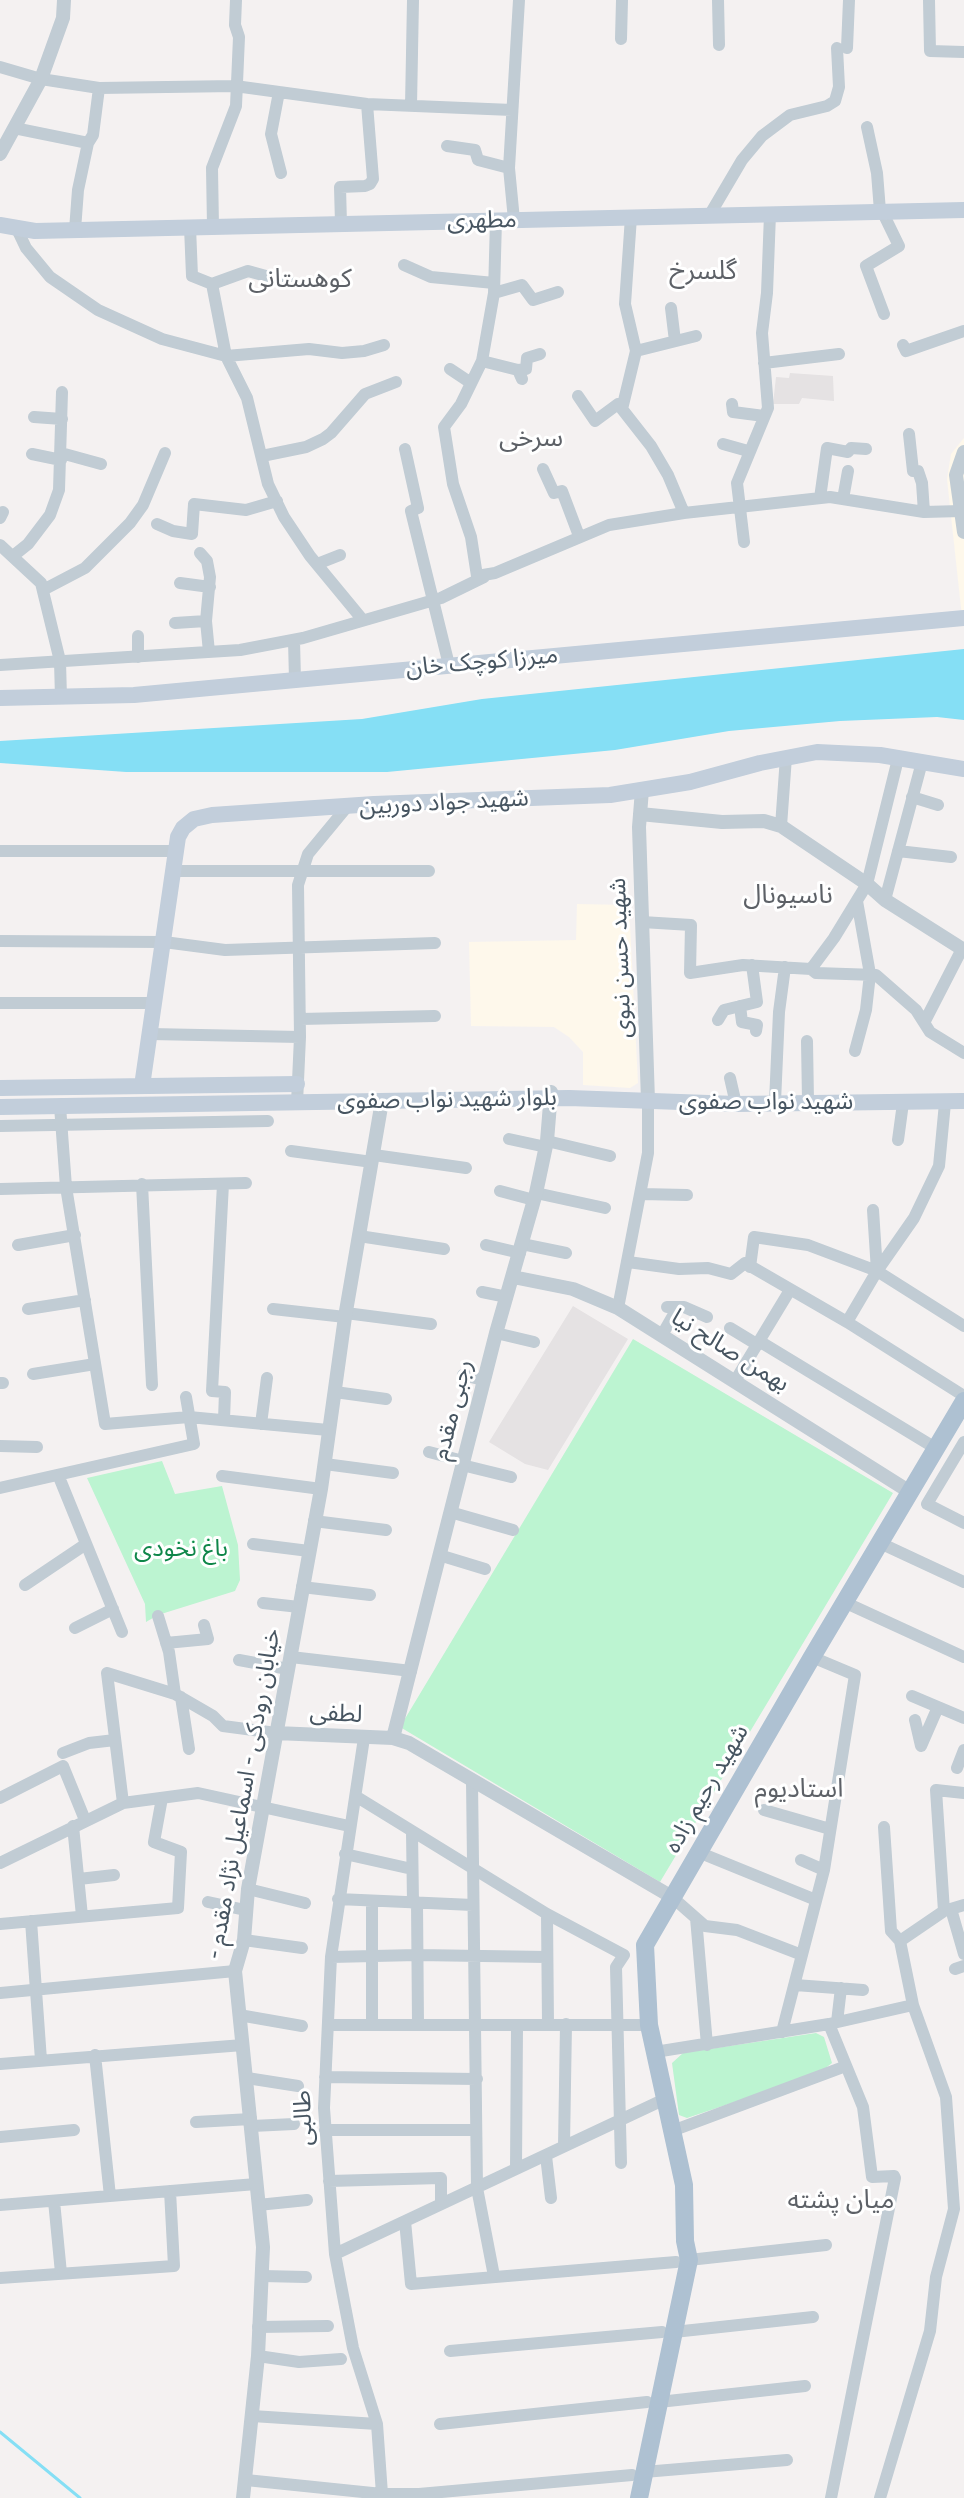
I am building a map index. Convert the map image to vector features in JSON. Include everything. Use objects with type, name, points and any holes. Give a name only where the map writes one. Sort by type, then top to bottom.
[{"type":"main road","name":"مطهری","points":[[8,226],[35,231],[964,210]]},
{"type":"main road","name":"میرزا کوچک خان","points":[[0,698],[134,695],[964,618]]},
{"type":"main road","name":"شهید جواد دوربین","points":[[142,1086],[178,837],[194,819],[212,815],[374,804],[610,795],[690,782],[786,757],[829,752],[964,769]]},
{"type":"main road","points":[[0,1088],[142,1086],[297,1094]]},
{"type":"main road","name":"بلوار شهید نواب صفوی","points":[[0,1107],[297,1094],[382,1101],[551,1095]]},
{"type":"main road","name":"بلوار شهید نواب صفوی","points":[[0,1099],[297,1094],[551,1095],[569,1098]]},
{"type":"main road","name":"شهید نواب صفوی","points":[[569,1098],[736,1104],[808,1101],[903,1103],[958,1098]]},
{"type":"main road","name":"شهید رحیم زاده","points":[[645,1945],[964,1399]]},
{"type":"main road","points":[[627,2498],[638,2474],[685,2241],[684,2185],[649,2025],[645,1945]]},
{"type":"main road","points":[[638,2474],[639,2498]]},
{"type":"street","points":[[0,154],[41,79],[63,18],[64,0]]},
{"type":"street","points":[[213,227],[212,168],[236,106],[239,37],[235,25],[236,0]]},
{"type":"street","points":[[411,106],[413,0]]},
{"type":"street","points":[[514,220],[509,168],[519,0]]},
{"type":"street","points":[[621,39],[622,0]]},
{"type":"street","points":[[718,0],[719,45]]},
{"type":"street","points":[[709,216],[742,160],[762,136],[790,115],[835,101],[849,0]]},
{"type":"street","points":[[929,0],[930,51],[964,52]]},
{"type":"street","points":[[0,67],[41,79],[99,88],[235,86],[367,104],[512,110]]},
{"type":"street","points":[[75,230],[78,190],[88,143],[93,135],[99,88]]},
{"type":"street","points":[[279,92],[271,134],[281,173]]},
{"type":"street","points":[[341,224],[340,187],[365,186],[373,179],[367,104]]},
{"type":"street","points":[[867,127],[881,211],[899,246],[866,266],[884,314]]},
{"type":"street","points":[[14,128],[88,143]]},
{"type":"street","points":[[447,146],[475,150],[478,160],[509,168]]},
{"type":"street","points":[[744,542],[737,483],[768,408],[762,333],[770,214]]},
{"type":"street","points":[[622,409],[636,351],[625,304],[631,217]]},
{"type":"street","points":[[483,575],[453,484],[444,427],[461,404],[482,361],[494,288],[496,220]]},
{"type":"street","points":[[8,226],[50,277],[98,310],[162,339],[226,356],[309,349],[342,353],[384,345]]},
{"type":"street","points":[[190,227],[192,276],[212,284],[248,271],[291,283]]},
{"type":"street","points":[[404,265],[431,277],[494,288],[522,285],[533,300],[558,292]]},
{"type":"street","points":[[212,284],[226,356],[247,398],[268,484],[297,537],[362,619]]},
{"type":"street","points":[[671,308],[675,341]]},
{"type":"street","points":[[903,345],[906,351],[964,331]]},
{"type":"street","points":[[636,351],[696,336]]},
{"type":"street","points":[[482,361],[520,374],[526,369],[527,358],[540,354]]},
{"type":"street","points":[[764,363],[839,354]]},
{"type":"street","points":[[450,369],[471,383]]},
{"type":"street","points":[[262,456],[306,447],[323,439],[365,394],[396,382]]},
{"type":"street","points":[[13,556],[28,544],[50,515],[59,490],[62,392]]},
{"type":"street","points":[[578,396],[595,421],[618,404],[651,446],[668,475],[684,513]]},
{"type":"street","points":[[732,404],[733,412],[764,416]]},
{"type":"street","points":[[34,417],[62,419]]},
{"type":"street","points":[[909,434],[913,471],[918,471],[922,483],[924,512]]},
{"type":"street","points":[[723,444],[748,451]]},
{"type":"street","points":[[820,498],[827,448],[848,452],[851,448],[866,449]]},
{"type":"street","points":[[405,449],[418,508],[411,511],[449,665]]},
{"type":"street","points":[[0,665],[240,650],[294,640],[434,600],[483,575],[609,525],[684,513],[820,498],[843,499],[963,520],[956,475],[964,452]]},
{"type":"street","points":[[43,590],[85,568],[130,523],[143,505],[165,453]]},
{"type":"street","points":[[32,454],[101,464]]},
{"type":"street","points":[[543,469],[554,493],[562,491],[579,536]]},
{"type":"street","points":[[843,499],[848,471]]},
{"type":"street","points":[[157,524],[192,534],[194,504],[246,510],[277,501]]},
{"type":"street","points":[[0,545],[41,583],[60,661],[61,698]]},
{"type":"street","points":[[200,553],[209,566],[206,621],[209,652]]},
{"type":"street","points":[[317,564],[340,555]]},
{"type":"street","points":[[180,583],[210,587]]},
{"type":"street","points":[[175,623],[206,621]]},
{"type":"street","points":[[138,636],[138,657]]},
{"type":"street","points":[[294,640],[295,680]]},
{"type":"street","points":[[781,826],[786,757]]},
{"type":"street","points":[[811,969],[867,884],[898,759]]},
{"type":"street","points":[[885,900],[922,762]]},
{"type":"street","name":"شهید حسن نبوی","points":[[642,790],[642,922],[648,1101]]},
{"type":"street","points":[[912,797],[938,805]]},
{"type":"street","points":[[297,1094],[300,1037],[298,885],[308,854],[346,808]]},
{"type":"street","points":[[640,814],[722,822],[764,821],[781,826],[867,884],[885,900],[963,949],[925,1021]]},
{"type":"street","points":[[0,851],[176,851]]},
{"type":"street","points":[[898,851],[951,857]]},
{"type":"street","points":[[173,871],[429,871]]},
{"type":"street","points":[[855,1051],[866,1010],[870,974],[857,901]]},
{"type":"street","points":[[642,922],[691,925],[690,973],[752,965],[811,969],[816,973],[876,975],[916,1010],[930,1032],[964,1053]]},
{"type":"street","points":[[0,941],[164,942],[225,950],[435,943]]},
{"type":"street","points":[[718,1020],[724,1010],[757,1002],[752,965]]},
{"type":"street","points":[[775,1102],[779,1012],[785,967]]},
{"type":"street","points":[[0,1003],[155,1003]]},
{"type":"street","points":[[740,1006],[742,1022],[757,1025],[756,1031]]},
{"type":"street","points":[[300,1019],[435,1016]]},
{"type":"street","points":[[150,1034],[300,1037]]},
{"type":"street","points":[[807,1041],[808,1101]]},
{"type":"street","points":[[730,1078],[736,1104]]},
{"type":"street","name":"رجبی مقدم","points":[[393,1738],[483,1380],[535,1196],[547,1144],[551,1095]]},
{"type":"street","points":[[847,1322],[877,1271],[914,1218],[939,1166],[958,1098]]},
{"type":"street","name":"- خیابان رودکی - اسماعیل نژاد مقدم","points":[[243,2498],[258,2356],[263,2247],[235,1971],[244,1940],[248,1889],[321,1489],[382,1101]]},
{"type":"street","points":[[618,1308],[648,1153],[648,1101]]},
{"type":"street","points":[[898,1140],[903,1103]]},
{"type":"street","points":[[60,1106],[66,1187],[105,1424],[189,1417],[328,1430]]},
{"type":"street","points":[[0,1126],[268,1121]]},
{"type":"street","points":[[509,1139],[610,1156]]},
{"type":"street","points":[[291,1151],[466,1168]]},
{"type":"street","points":[[0,1189],[246,1183]]},
{"type":"street","points":[[142,1184],[152,1385]]},
{"type":"street","points":[[223,1184],[212,1391],[225,1392],[224,1420]]},
{"type":"street","points":[[500,1191],[605,1208]]},
{"type":"street","points":[[641,1194],[687,1195]]},
{"type":"street","points":[[873,1210],[877,1271]]},
{"type":"street","points":[[18,1245],[75,1235]]},
{"type":"street","points":[[359,1236],[444,1249]]},
{"type":"street","points":[[750,1267],[754,1237],[808,1245],[877,1271],[964,1326]]},
{"type":"street","points":[[486,1245],[566,1253]]},
{"type":"street","points":[[628,1262],[679,1269],[708,1268],[731,1274],[745,1263],[847,1322],[964,1399]]},
{"type":"street","name":"بهمن صالح نیا","points":[[513,1277],[573,1289],[618,1308],[910,1492]]},
{"type":"street","points":[[735,1381],[790,1290]]},
{"type":"street","points":[[482,1292],[507,1297]]},
{"type":"street","points":[[28,1309],[85,1300]]},
{"type":"street","points":[[662,1335],[673,1307],[707,1317]]},
{"type":"street","points":[[273,1309],[431,1324]]},
{"type":"street","points":[[730,1328],[937,1449]]},
{"type":"street","points":[[496,1333],[534,1342]]},
{"type":"street","points":[[33,1374],[95,1364]]},
{"type":"street","points":[[463,1375],[483,1380]]},
{"type":"street","points":[[261,1424],[267,1378]]},
{"type":"street","points":[[335,1392],[386,1399]]},
{"type":"street","points":[[0,1488],[194,1444],[186,1397]]},
{"type":"street","points":[[964,1442],[927,1504],[964,1523]]},
{"type":"street","points":[[0,1446],[37,1447]]},
{"type":"street","points":[[429,1452],[511,1477]]},
{"type":"street","points":[[325,1464],[393,1473]]},
{"type":"street","points":[[222,1476],[321,1489]]},
{"type":"street","points":[[59,1477],[122,1632]]},
{"type":"street","points":[[450,1512],[513,1530]]},
{"type":"street","points":[[314,1521],[386,1530]]},
{"type":"street","points":[[880,1543],[964,1582]]},
{"type":"street","points":[[25,1585],[86,1544]]},
{"type":"street","points":[[253,1544],[309,1551]]},
{"type":"street","points":[[439,1555],[485,1569]]},
{"type":"street","points":[[302,1587],[370,1595]]},
{"type":"street","points":[[844,1602],[964,1657]]},
{"type":"street","points":[[263,1603],[299,1607]]},
{"type":"street","points":[[75,1628],[113,1609]]},
{"type":"street","points":[[158,1616],[189,1749]]},
{"type":"street","points":[[166,1643],[208,1639],[204,1625]]},
{"type":"street","points":[[782,2032],[824,1870],[855,1675],[812,1657]]},
{"type":"street","points":[[239,1660],[411,1671]]},
{"type":"street","points":[[123,1803],[107,1673],[178,1696],[213,1716],[223,1726],[276,1733]]},
{"type":"street","points":[[912,1696],[964,1718]]},
{"type":"street","points":[[915,1720],[921,1746],[938,1707]]},
{"type":"street","name":"لطفی","points":[[276,1733],[393,1738]]},
{"type":"street","name":"طالبی","points":[[364,1738],[331,1957],[325,2130],[335,2254],[353,2348],[377,2424],[382,2494]]},
{"type":"street","points":[[393,1738],[409,1743],[672,1897],[705,1926],[737,1930],[802,1955]]},
{"type":"street","points":[[63,1753],[89,1743],[115,1740]]},
{"type":"street","points":[[957,1768],[964,1750]]},
{"type":"street","points":[[0,1798],[63,1766],[79,1823],[82,1916]]},
{"type":"street","points":[[472,1781],[477,2188],[494,2276]]},
{"type":"street","points":[[964,1793],[936,1790],[953,1908],[964,1954]]},
{"type":"street","points":[[0,1863],[123,1803],[198,1793],[349,1826]]},
{"type":"street","points":[[357,1797],[547,1914],[624,1955]]},
{"type":"street","points":[[0,1924],[178,1908],[181,1852],[154,1842],[162,1798]]},
{"type":"street","points":[[764,1810],[830,1829]]},
{"type":"street","points":[[880,2498],[930,2331],[936,2277],[954,2209],[946,2097],[913,2005],[900,1941],[891,1931],[884,1827]]},
{"type":"street","points":[[412,1832],[418,2025]]},
{"type":"street","points":[[698,1852],[816,1900]]},
{"type":"street","points":[[345,1854],[412,1869]]},
{"type":"street","points":[[801,1860],[824,1870]]},
{"type":"street","points":[[79,1879],[114,1875]]},
{"type":"street","points":[[248,1889],[305,1903]]},
{"type":"street","points":[[338,1899],[473,1905]]},
{"type":"street","points":[[372,1901],[372,2025]]},
{"type":"street","points":[[208,1902],[245,1910]]},
{"type":"street","points":[[900,1941],[953,1908]]},
{"type":"street","points":[[547,1914],[548,2025]]},
{"type":"street","points":[[696,1918],[707,2045]]},
{"type":"street","points":[[31,1921],[41,2060]]},
{"type":"street","points":[[244,1940],[302,1948]]},
{"type":"street","points":[[621,2163],[616,1967],[624,1955],[645,1945]]},
{"type":"street","points":[[331,1957],[547,1957]]},
{"type":"street","points":[[0,1993],[235,1971]]},
{"type":"street","points":[[795,1985],[863,1990]]},
{"type":"street","points":[[831,2498],[895,2178],[872,2177],[863,2107],[833,2023],[841,1988]]},
{"type":"street","points":[[655,2052],[833,2023],[913,2005]]},
{"type":"street","points":[[239,2015],[302,2026]]},
{"type":"street","points":[[564,2146],[566,2024]]},
{"type":"street","points":[[329,2025],[649,2025]]},
{"type":"street","points":[[516,2169],[517,2026]]},
{"type":"street","points":[[0,2064],[243,2045]]},
{"type":"street","points":[[95,2055],[110,2196]]},
{"type":"street","points":[[672,2131],[846,2066]]},
{"type":"street","points":[[325,2077],[477,2079]]},
{"type":"street","points":[[247,2078],[298,2086]]},
{"type":"street","points":[[335,2254],[665,2099]]},
{"type":"street","points":[[196,2122],[294,2124]]},
{"type":"street","points":[[0,2137],[74,2130]]},
{"type":"street","points":[[325,2130],[476,2130]]},
{"type":"street","points":[[546,2156],[551,2198]]},
{"type":"street","points":[[329,2181],[441,2178],[441,2203]]},
{"type":"street","points":[[0,2205],[256,2184]]},
{"type":"street","points":[[0,2278],[174,2266],[170,2191]]},
{"type":"street","points":[[258,2205],[307,2200]]},
{"type":"street","points":[[54,2201],[61,2273]]},
{"type":"street","points":[[405,2221],[411,2284],[682,2261],[826,2245]]},
{"type":"street","points":[[262,2276],[306,2277]]},
{"type":"street","points":[[450,2351],[813,2317]]},
{"type":"street","points":[[258,2327],[328,2326]]},
{"type":"street","points":[[258,2356],[299,2362],[341,2359]]},
{"type":"street","points":[[440,2424],[805,2386]]},
{"type":"street","points":[[252,2416],[377,2424]]},
{"type":"street","points":[[246,2480],[382,2494],[419,2494],[787,2460]]},
{"type":"shaded area","points":[[790,373],[833,376],[834,401],[802,398],[799,404],[773,404],[776,377],[789,378]]},
{"type":"shaded area","points":[[964,438],[962,617],[947,479],[951,454]]},
{"type":"shaded area","points":[[577,904],[629,905],[638,1083],[630,1088],[583,1085],[583,1052],[554,1027],[471,1026],[469,942],[576,940]]},
{"type":"shaded area","points":[[573,1306],[628,1339],[548,1470],[525,1464],[489,1442]]},
{"type":"green space","points":[[633,1339],[893,1493],[660,1882],[400,1727]]},
{"type":"green space","name":"باغ نخودی","points":[[162,1461],[175,1494],[222,1486],[238,1545],[240,1580],[235,1591],[158,1615],[146,1622],[145,1604],[87,1478]]},
{"type":"green space","points":[[816,2033],[824,2037],[832,2063],[818,2074],[687,2118],[679,2115],[672,2063],[683,2053]]},
{"type":"water","points":[[964,649],[964,720],[937,717],[840,721],[729,731],[615,750],[387,772],[126,772],[0,763],[0,741],[362,719],[482,699]]},
{"type":"waterway","points":[[0,2432],[80,2498]]},
{"type":"district","name":"گلسرخ","points":[[703,272]]},
{"type":"district","name":"کوهستانی","points":[[300,280]]},
{"type":"district","name":"سرخی","points":[[531,439]]},
{"type":"district","name":"ناسیونال","points":[[788,896]]},
{"type":"district","name":"استادیوم","points":[[799,1790]]},
{"type":"district","name":"میان پشته","points":[[841,2201]]}]
